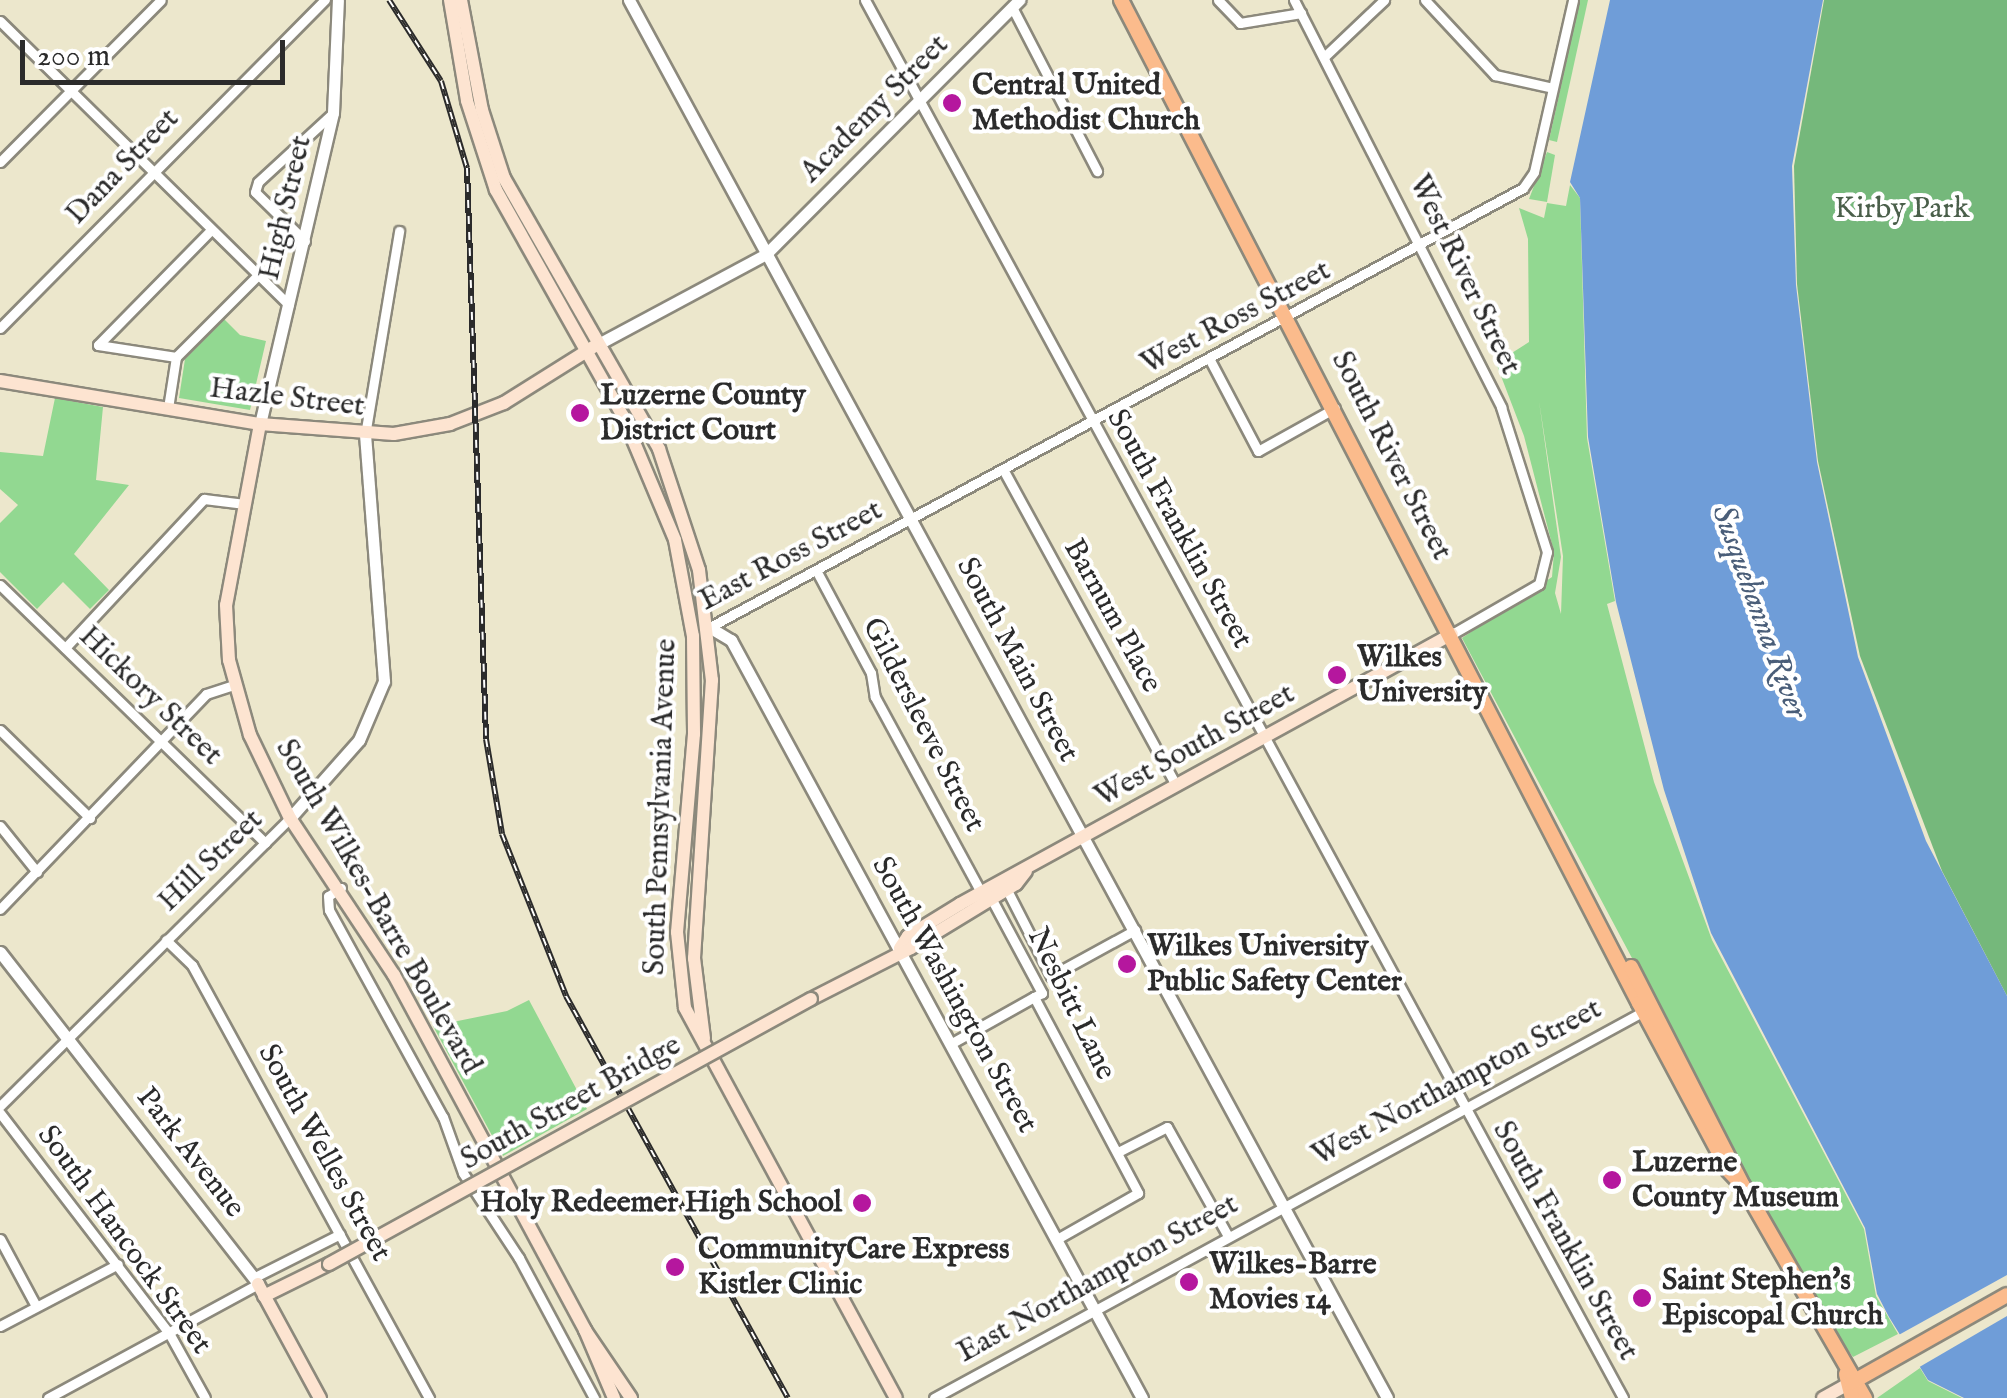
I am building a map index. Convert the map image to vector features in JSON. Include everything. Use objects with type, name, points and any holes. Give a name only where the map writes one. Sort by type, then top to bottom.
[{"type":"main road","name":"South Pennsylvania Avenue","points":[[450,0],[467,101],[496,190],[588,350],[654,478],[674,540],[693,636],[694,734],[677,959],[685,1008],[896,1398]]},
{"type":"main road","name":"South Pennsylvania Avenue","points":[[461,0],[499,166],[602,342],[658,450],[685,518],[708,628],[712,719],[694,958],[704,1041]]},
{"type":"main road","name":"South River Street","points":[[1121,0],[1290,318],[1728,1170],[1744,1186],[1850,1384],[1865,1398]]},
{"type":"main road","name":"Hazle Street","points":[[0,381],[260,424],[365,435],[424,430],[476,415],[602,342]]},
{"type":"main road","name":"South Wilkes-Barre Boulevard","points":[[260,424],[226,605],[234,686],[290,818],[341,888],[586,1330],[631,1398]]},
{"type":"main road","name":"West South Street","points":[[1028,869],[1452,634]]},
{"type":"main road","points":[[986,896],[1028,869]]},
{"type":"main road","points":[[986,896],[1007,890],[1028,869]]},
{"type":"main road","name":"South Street Bridge","points":[[259,1286],[330,1264],[900,948],[911,948],[986,896]]},
{"type":"main road","name":"Park Avenue","points":[[259,1286],[320,1398]]},
{"type":"main road","points":[[1822,1398],[2007,1295]]},
{"type":"main road","name":"South Wilkes-Barre Boulevard","points":[[586,1330],[614,1398]]},
{"type":"street","points":[[0,162],[161,0]]},
{"type":"street","name":"Dana Street","points":[[0,328],[325,0]]},
{"type":"street","name":"High Street","points":[[260,424],[333,113],[338,0]]},
{"type":"street","name":"South Main Street","points":[[628,0],[1387,1398]]},
{"type":"street","name":"South Franklin Street","points":[[865,0],[1623,1398]]},
{"type":"street","points":[[1218,0],[1240,22],[1301,13]]},
{"type":"street","name":"West River Street","points":[[1294,0],[1423,243],[1501,407],[1546,552],[1539,584]]},
{"type":"street","points":[[1324,56],[1384,0]]},
{"type":"street","points":[[1425,0],[1495,75],[1554,88]]},
{"type":"street","name":"West Ross Street","points":[[913,520],[1523,188],[1534,172],[1574,0]]},
{"type":"street","points":[[1016,4],[1097,170]]},
{"type":"street","name":"Academy Street","points":[[766,254],[1016,4]]},
{"type":"street","points":[[0,20],[289,305]]},
{"type":"street","points":[[305,241],[255,192],[258,182],[333,113]]},
{"type":"street","points":[[176,357],[98,344],[212,230]]},
{"type":"street","points":[[365,435],[399,231]]},
{"type":"street","name":"Hazle Street","points":[[602,342],[766,254]]},
{"type":"street","points":[[168,408],[176,357],[258,275]]},
{"type":"street","points":[[1210,360],[1258,451],[1335,408]]},
{"type":"street","name":"Hill Street","points":[[0,1109],[290,818],[359,740],[384,681],[365,435]]},
{"type":"street","name":"Barnum Place","points":[[1004,471],[1176,784]]},
{"type":"street","points":[[64,648],[204,499],[242,504]]},
{"type":"street","name":"East Ross Street","points":[[693,636],[913,520]]},
{"type":"street","name":"Gildersleeve Street","points":[[816,570],[872,674],[875,697],[986,896]]},
{"type":"street","name":"West South Street","points":[[1452,634],[1539,584]]},
{"type":"street","name":"Hickory Street","points":[[0,585],[265,843]]},
{"type":"street","points":[[0,602],[8,593]]},
{"type":"street","name":"South Washington Street","points":[[708,628],[730,640],[1142,1398]]},
{"type":"street","points":[[0,909],[206,694],[234,686]]},
{"type":"street","points":[[0,730],[90,818]]},
{"type":"street","points":[[0,826],[36,872]]},
{"type":"street","points":[[341,888],[328,896],[330,910],[443,1117],[463,1172],[519,1258],[594,1398]]},
{"type":"street","points":[[1007,890],[1051,976],[1136,930]]},
{"type":"street","name":"Nesbitt Lane","points":[[986,896],[1042,993],[1034,997],[1138,1193],[1058,1240]]},
{"type":"street","name":"South Welles Street","points":[[166,940],[192,966],[429,1398]]},
{"type":"street","name":"Park Avenue","points":[[0,952],[259,1286]]},
{"type":"street","points":[[952,1043],[1034,997]]},
{"type":"street","name":"West Northampton Street","points":[[1285,1204],[1648,1009]]},
{"type":"street","name":"South Hancock Street","points":[[0,1109],[169,1333],[205,1398]]},
{"type":"street","points":[[1118,1152],[1167,1127],[1228,1236]]},
{"type":"street","name":"East Northampton Street","points":[[934,1398],[1285,1204]]},
{"type":"street","points":[[48,1398],[259,1286],[340,1234]]},
{"type":"street","points":[[0,1239],[36,1306]]},
{"type":"street","points":[[519,1258],[541,1247]]},
{"type":"street","points":[[0,1326],[118,1264]]},
{"type":"green space","points":[[1580,0],[1588,0],[1557,142],[1549,140]]},
{"type":"green space","name":"Kirby Park","points":[[1824,0],[2007,0],[2007,996],[1942,871],[1860,656],[1818,461],[1797,284],[1794,166]]},
{"type":"green space","points":[[1547,152],[1555,155],[1547,202],[1529,199]]},
{"type":"green space","points":[[1570,185],[1580,198],[1587,438],[1615,601],[1607,604],[1654,782],[1712,940],[1864,1229],[1876,1296],[1898,1334],[1853,1357],[1821,1314],[1462,638],[1552,577],[1554,552],[1524,436],[1496,363],[1529,342],[1528,239],[1519,208],[1544,218],[1547,203],[1566,206]],"holes":[[[1539,401],[1563,556],[1561,614],[1555,593],[1561,557]]]},
{"type":"green space","points":[[224,319],[240,335],[266,341],[250,410],[179,398],[185,359]]},
{"type":"green space","points":[[55,398],[103,407],[96,480],[129,485],[74,554],[109,590],[90,609],[63,582],[37,609],[0,572],[0,523],[18,505],[0,489],[0,452],[43,456]]},
{"type":"green space","points":[[529,1000],[587,1109],[503,1156],[433,1026],[507,1011]]},
{"type":"green space","points":[[1920,1368],[1928,1381],[1962,1398],[1877,1398]]},
{"type":"water","name":"Susquehanna River","points":[[1610,0],[1823,0],[1792,166],[1796,285],[1817,462],[1858,657],[1926,841],[2007,996],[2007,1398],[1964,1398],[1928,1380],[1889,1317],[1877,1294],[1865,1228],[1711,933],[1664,790],[1616,602],[1588,437],[1580,198],[1570,182]]},
{"type":"pier","points":[[2007,1275],[2007,1316],[1916,1369],[1895,1337]]},
{"type":"railway","points":[[389,0],[441,81],[467,168],[486,739],[502,834],[566,996],[788,1398]]},
{"type":"place","name":"Central United Methodist Church","points":[[952,103]]},
{"type":"place","name":"Luzerne County District Court","points":[[580,413]]},
{"type":"place","name":"Wilkes University","points":[[1337,675]]},
{"type":"place","name":"Wilkes University Public Safety Center","points":[[1127,964]]},
{"type":"place","name":"Luzerne County Museum","points":[[1612,1180]]},
{"type":"place","name":"Holy Redeemer High School","points":[[862,1203]]},
{"type":"place","name":"CommunityCare Express Kistler Clinic","points":[[675,1267]]},
{"type":"place","name":"Wilkes-Barre Movies 14","points":[[1189,1282]]},
{"type":"place","name":"Saint Stephen's Episcopal Church","points":[[1642,1298]]}]
